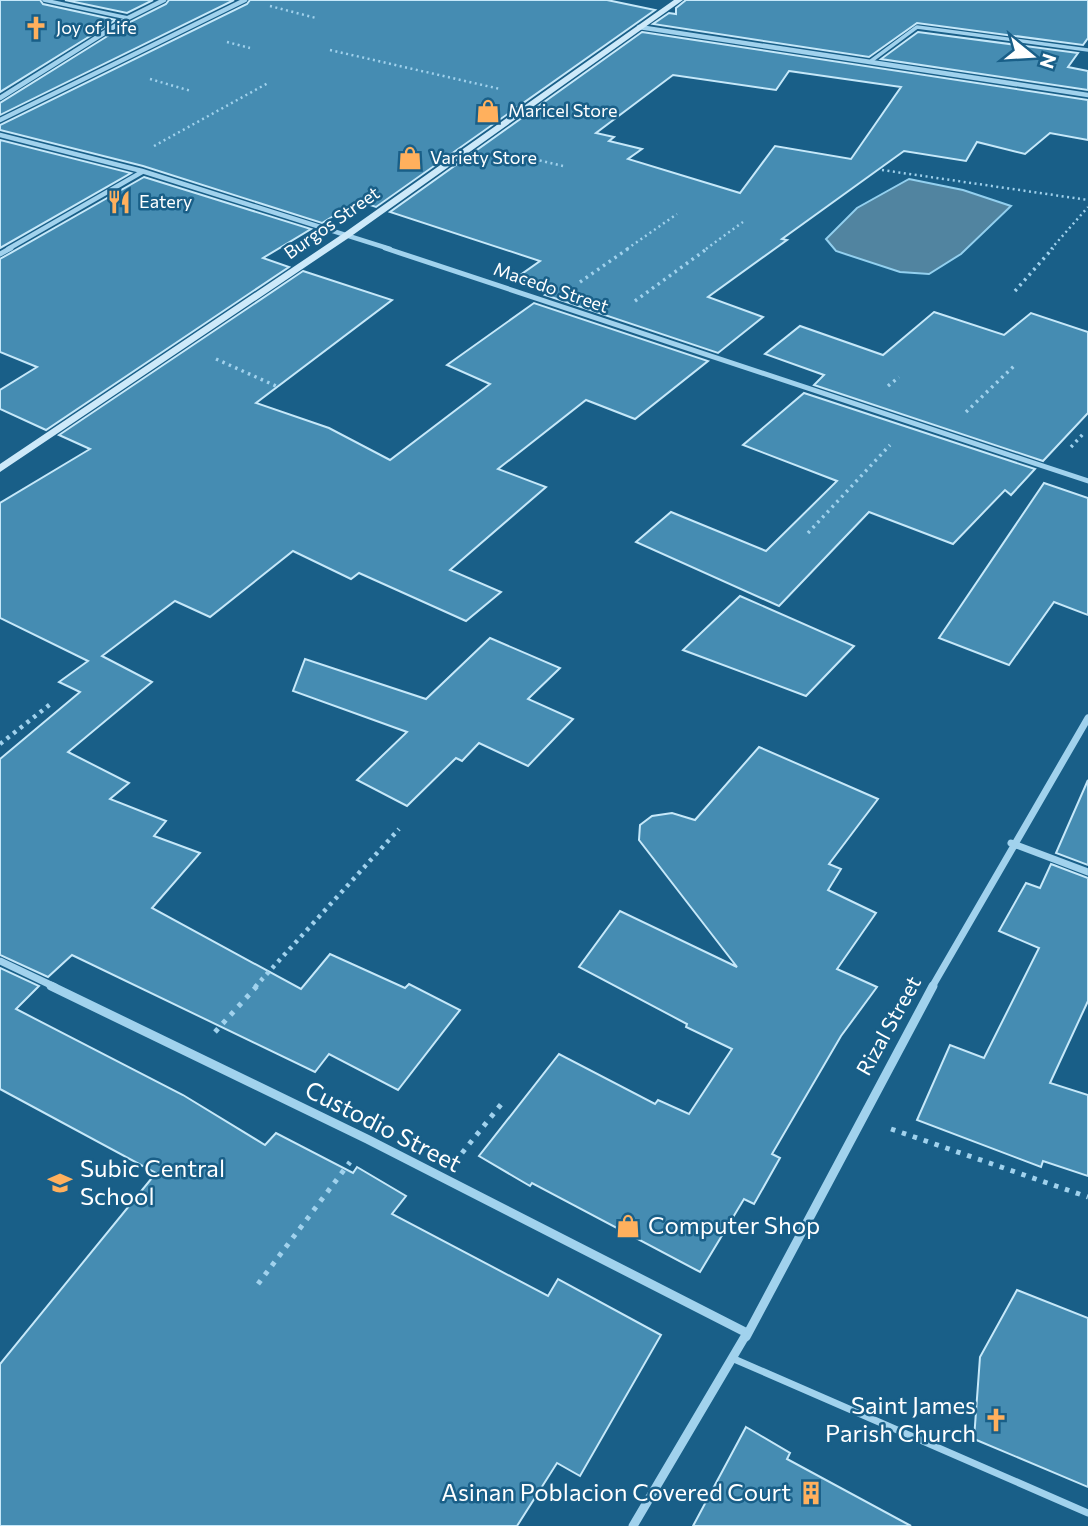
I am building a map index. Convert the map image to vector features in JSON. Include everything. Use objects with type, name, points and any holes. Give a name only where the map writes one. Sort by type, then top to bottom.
[{"type":"street","points":[[0,98],[128,18],[164,0]]},
{"type":"street","points":[[0,120],[245,0]]},
{"type":"street","name":"Burgos Street","points":[[0,469],[347,234],[679,0]]},
{"type":"street","points":[[639,27],[1088,95]]},
{"type":"street","name":"Macedo Street","points":[[0,135],[120,165],[347,234],[910,424],[1088,481]]},
{"type":"street","points":[[0,254],[142,172]]},
{"type":"street","name":"Rizal Street","points":[[634,1526],[734,1359],[860,1118],[1011,843],[1088,718]]},
{"type":"street","points":[[1011,843],[1088,872]]},
{"type":"street","name":"Custodio Street","points":[[0,961],[367,1139],[747,1333]]},
{"type":"street","name":"Rizal Street","points":[[734,1359],[747,1333]]},
{"type":"lane","points":[[44,0],[128,18]]},
{"type":"lane","points":[[872,61],[913,28],[920,27],[1088,50]]},
{"type":"lane","points":[[734,1359],[1088,1513]]},
{"type":"path","points":[[262,4],[316,18]]},
{"type":"path","points":[[330,50],[539,98]]},
{"type":"path","points":[[120,165],[268,83]]},
{"type":"path","points":[[474,145],[563,166]]},
{"type":"path","points":[[882,170],[1088,201]]},
{"type":"path","points":[[1015,291],[1088,207]]},
{"type":"path","points":[[550,303],[677,214]]},
{"type":"path","points":[[606,322],[743,222]]},
{"type":"path","points":[[185,345],[276,386]]},
{"type":"path","points":[[943,435],[1015,365]]},
{"type":"path","points":[[808,533],[910,424]]},
{"type":"path","points":[[0,744],[53,702]]},
{"type":"path","points":[[195,1054],[399,828]]},
{"type":"path","points":[[441,1179],[503,1102]]},
{"type":"path","points":[[860,1118],[1088,1198]]},
{"type":"path","points":[[258,1284],[367,1139]]},
{"type":"water","points":[[909,179],[963,190],[1011,206],[961,254],[929,274],[900,272],[836,251],[826,239],[857,208]]},
{"type":"building","points":[[0,0],[40,0],[43,4],[116,20],[0,92]]},
{"type":"building","points":[[65,0],[153,0],[127,13]]},
{"type":"building","points":[[169,0],[234,0],[0,115],[0,103]]},
{"type":"building","points":[[250,0],[607,0],[655,10],[376,207],[358,201],[322,223],[143,166],[0,130],[0,125],[247,4]]},
{"type":"building","points":[[686,0],[1088,0],[1088,38],[1083,45],[917,23],[869,57],[653,24],[669,13],[676,14],[676,8]]},
{"type":"building","points":[[642,32],[1088,100],[1088,140],[1050,133],[1025,154],[977,142],[966,161],[904,151],[782,239],[787,240],[708,297],[763,317],[718,353],[545,295],[552,290],[516,278],[540,261],[390,212]],"holes":[[[789,71],[901,87],[851,159],[775,146],[740,193],[628,159],[642,149],[609,141],[614,137],[596,133],[673,75],[776,90]]]},
{"type":"building","points":[[918,32],[1078,53],[1068,67],[1088,71],[1088,90],[881,59]]},
{"type":"building","points":[[0,140],[131,173],[0,248]]},
{"type":"building","points":[[144,177],[311,229],[263,258],[289,267],[46,430],[0,409],[0,390],[37,367],[0,352],[0,259]]},
{"type":"building","points":[[303,271],[392,300],[256,403],[329,428],[390,460],[490,384],[447,365],[534,303],[708,361],[635,419],[586,400],[498,469],[546,487],[450,570],[501,592],[466,621],[359,573],[351,579],[293,551],[210,617],[175,601],[102,656],[152,682],[68,752],[129,783],[110,799],[166,821],[154,836],[200,853],[152,908],[301,989],[330,954],[405,988],[409,984],[460,1010],[398,1090],[329,1054],[315,1072],[72,955],[48,977],[0,955],[0,759],[80,692],[59,682],[88,661],[0,618],[0,503],[90,449],[59,435]]},
{"type":"building","points":[[934,312],[1004,335],[1031,313],[1088,332],[1088,413],[1043,461],[814,385],[824,375],[765,354],[800,326],[883,355]]},
{"type":"building","points":[[804,393],[1035,469],[1011,495],[1005,490],[953,544],[869,512],[779,606],[636,542],[671,512],[766,551],[837,481],[743,445]]},
{"type":"building","points":[[1044,483],[1088,498],[1088,615],[1054,602],[1009,665],[939,638]]},
{"type":"building","points":[[740,596],[854,646],[806,696],[683,650]]},
{"type":"building","points":[[490,638],[560,668],[528,699],[573,719],[528,766],[479,743],[462,761],[456,758],[407,806],[357,780],[407,732],[293,691],[305,659],[426,699]]},
{"type":"building","points":[[759,747],[878,799],[829,864],[841,869],[828,890],[876,913],[837,969],[877,987],[841,1036],[772,1154],[780,1158],[754,1204],[744,1199],[700,1272],[532,1183],[530,1186],[479,1156],[559,1054],[655,1104],[658,1100],[689,1114],[732,1049],[686,1027],[687,1024],[579,967],[620,911],[737,967],[639,840],[640,825],[652,816],[672,813],[695,820]]},
{"type":"building","points":[[1088,780],[1088,865],[1056,853]]},
{"type":"building","points":[[1051,864],[1088,878],[1088,1001],[1050,1083],[1088,1095],[1088,1176],[1043,1161],[1041,1167],[917,1120],[950,1045],[984,1058],[1039,948],[999,931],[1026,883],[1040,888]]},
{"type":"building","points":[[0,968],[39,986],[16,1009],[183,1095],[265,1145],[276,1133],[353,1173],[357,1167],[406,1196],[392,1214],[548,1296],[558,1279],[661,1335],[580,1476],[557,1463],[517,1526],[0,1526],[0,1364],[156,1173],[0,1089]]},
{"type":"building","points":[[1017,1290],[1088,1318],[1088,1487],[974,1439],[980,1357]]},
{"type":"building","points":[[746,1427],[790,1453],[787,1459],[911,1526],[693,1526]]},
{"type":"place","name":"Joy of Life","points":[[36,28]]},
{"type":"place","name":"Maricel Store","points":[[488,111]]},
{"type":"place","name":"Variety Store","points":[[410,158]]},
{"type":"place","name":"Eatery","points":[[119,202]]},
{"type":"place","name":"Subic Central School","points":[[60,1183]]},
{"type":"place","name":"Computer Shop","points":[[628,1226]]},
{"type":"place","name":"Saint James Parish Church","points":[[996,1420]]},
{"type":"place","name":"Asinan Poblacion Covered Court","points":[[811,1493]]}]
